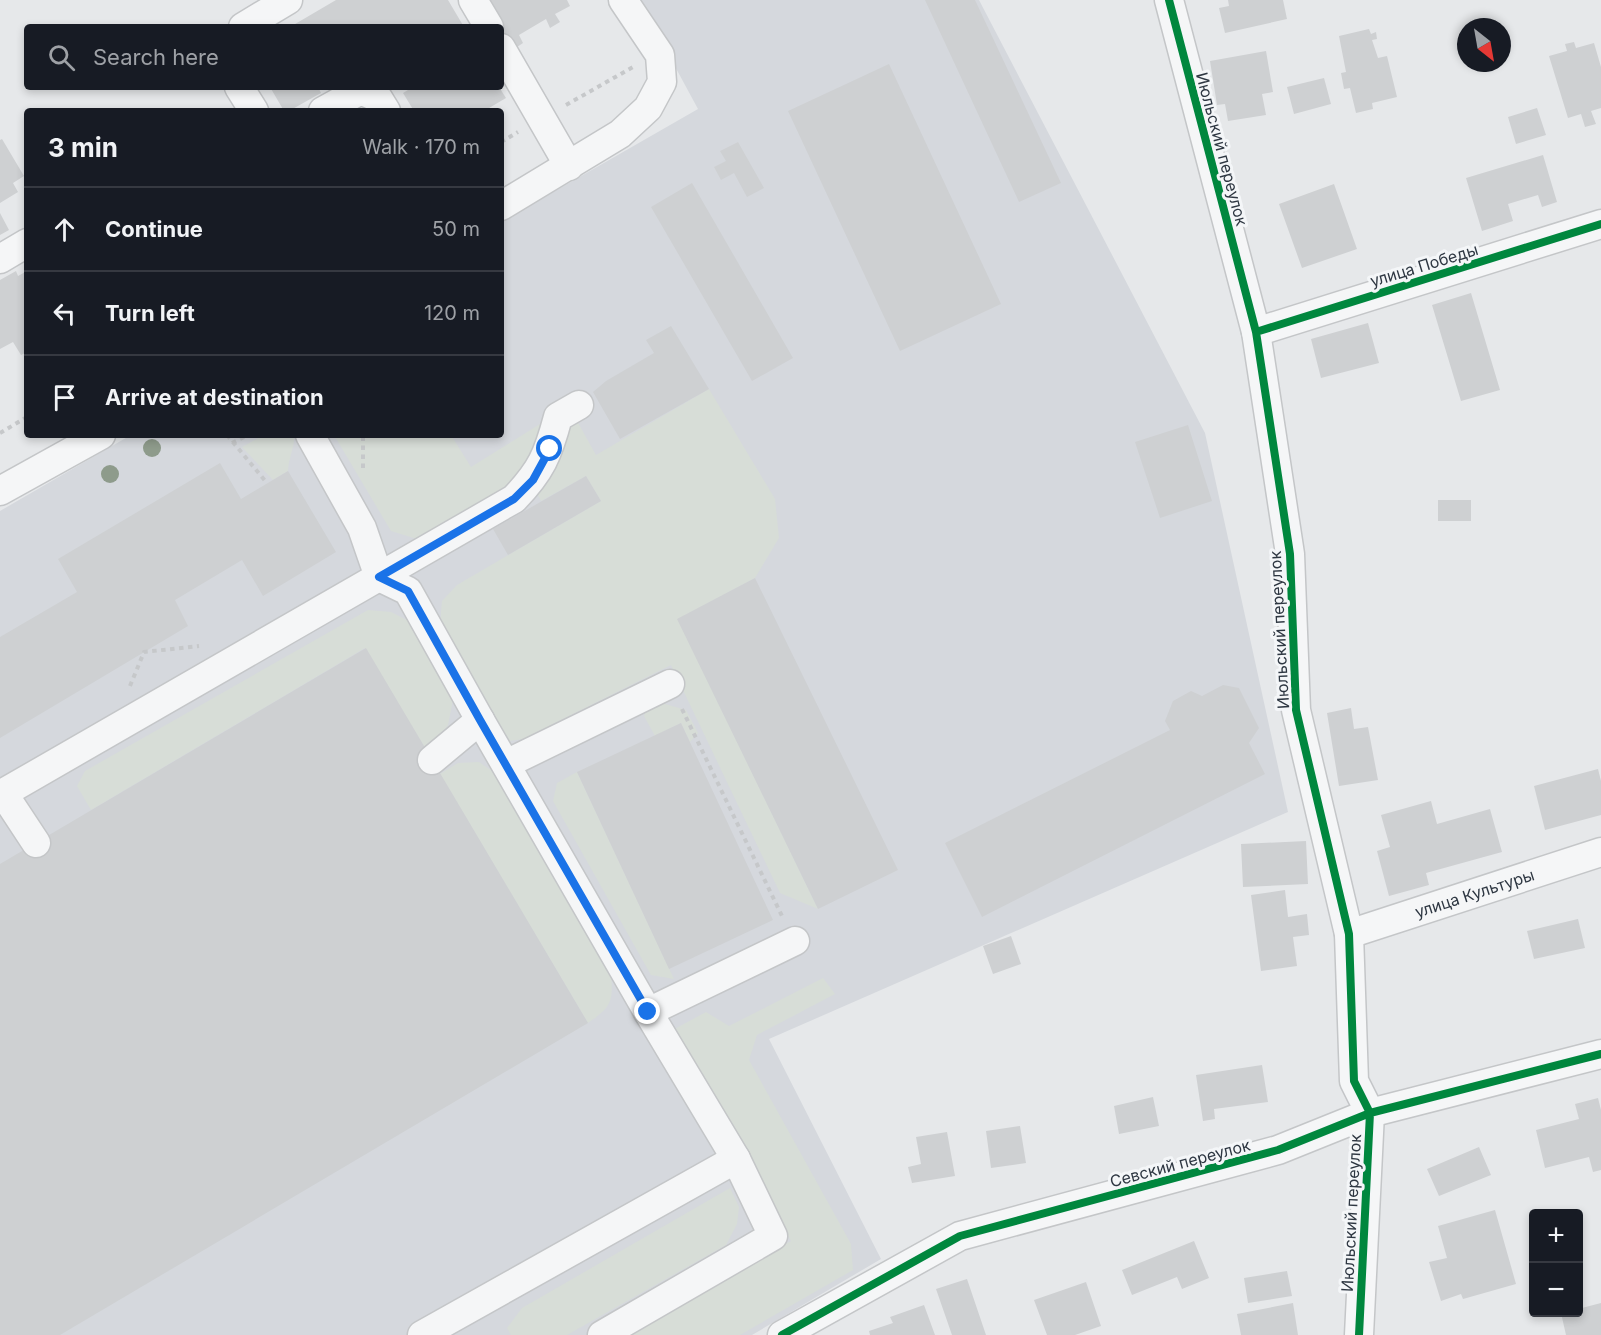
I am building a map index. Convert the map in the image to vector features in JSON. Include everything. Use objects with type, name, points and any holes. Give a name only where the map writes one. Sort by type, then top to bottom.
[{"type":"street","points":[[248,24],[288,0]]},
{"type":"street","points":[[473,0],[487,24]]},
{"type":"street","points":[[504,204],[620,134],[648,108],[662,82],[623,0]]},
{"type":"street","name":"Июльский переулок","points":[[1169,0],[1256,332],[1290,554],[1296,710],[1349,934],[1354,1081],[1370,1113],[1359,1335]]},
{"type":"street","points":[[504,53],[569,166]]},
{"type":"street","points":[[241,90],[252,108]]},
{"type":"street","points":[[328,108],[361,90],[378,98],[384,108]]},
{"type":"street","name":"улица Победы","points":[[1256,332],[1601,224]]},
{"type":"street","points":[[0,259],[24,245]]},
{"type":"street","points":[[36,843],[1,794],[514,499],[533,480],[550,449],[558,417],[579,405]]},
{"type":"street","points":[[0,491],[96,438]]},
{"type":"street","points":[[312,438],[362,528],[379,577],[408,591],[648,1012],[736,1159],[773,1236],[602,1335]]},
{"type":"street","points":[[506,764],[670,684]]},
{"type":"street","points":[[432,760],[480,720]]},
{"type":"street","name":"улица Культуры","points":[[1349,934],[1601,852]]},
{"type":"street","points":[[648,1012],[795,941]]},
{"type":"street","name":"Севский переулок","points":[[782,1335],[960,1236],[1278,1150],[1370,1113],[1601,1054]]},
{"type":"street","points":[[422,1335],[736,1159]]},
{"type":"path","points":[[504,140],[651,58]]},
{"type":"path","points":[[0,433],[24,419]]},
{"type":"path","points":[[229,438],[267,483]]},
{"type":"path","points":[[232,443],[242,438]]},
{"type":"path","points":[[670,684],[795,941]]},
{"type":"shaded area","points":[[639,0],[979,0],[1205,433],[1288,812],[769,1039],[881,1259],[752,1335],[0,1335],[0,511],[126,438],[504,438],[504,220],[698,109]]},
{"type":"shaded area","points":[[709,389],[775,499],[779,538],[755,578],[678,619],[818,909],[780,893],[671,665],[523,739],[509,741],[440,624],[442,601],[457,585],[601,501],[586,476],[541,501],[534,488],[564,428],[577,421],[596,455]]},
{"type":"shaded area","points":[[548,419],[529,475],[417,539],[391,531],[336,438],[453,438],[471,467]]},
{"type":"shaded area","points":[[258,438],[294,438],[288,471],[273,480],[242,447]]},
{"type":"shaded area","points":[[368,610],[391,612],[411,622],[453,700],[448,725],[436,742],[425,748],[365,648],[91,810],[77,786],[85,771]]},
{"type":"shaded area","points":[[658,702],[686,710],[698,733],[690,742],[681,723],[655,736],[644,716],[646,709]]},
{"type":"shaded area","points":[[479,762],[498,775],[611,972],[610,1002],[588,1023],[440,774],[458,763]]},
{"type":"shaded area","points":[[577,772],[674,979],[651,975],[553,801],[557,783]]},
{"type":"shaded area","points":[[823,978],[835,994],[757,1035],[749,1060],[851,1244],[853,1270],[740,1335],[628,1335],[791,1241],[671,1031],[706,1012],[729,1026]]},
{"type":"shaded area","points":[[730,1188],[739,1207],[737,1224],[726,1245],[567,1335],[511,1335],[507,1328],[522,1308]]},
{"type":"building","points":[[336,0],[448,0],[462,24],[295,24]]},
{"type":"building","points":[[482,0],[567,0],[570,6],[555,14],[560,22],[550,28],[546,19],[519,35],[523,43],[514,49],[504,38],[504,24],[496,24]]},
{"type":"building","points":[[925,0],[975,0],[1061,183],[1019,202]]},
{"type":"building","points":[[1228,0],[1283,0],[1287,19],[1225,33],[1219,8],[1229,6]]},
{"type":"building","points":[[1369,29],[1371,34],[1376,32],[1377,39],[1372,40],[1378,58],[1387,56],[1397,97],[1372,103],[1373,109],[1356,113],[1350,88],[1344,89],[1341,73],[1346,72],[1339,36]]},
{"type":"building","points":[[1574,42],[1576,48],[1594,43],[1601,67],[1601,108],[1591,111],[1596,124],[1585,127],[1581,114],[1568,118],[1549,56],[1567,51],[1565,44]]},
{"type":"building","points":[[1266,51],[1273,92],[1262,94],[1266,115],[1228,121],[1225,104],[1217,105],[1210,61]]},
{"type":"building","points":[[889,64],[1001,304],[900,351],[788,111]]},
{"type":"building","points":[[1324,78],[1331,104],[1294,114],[1287,87]]},
{"type":"building","points":[[272,90],[320,90],[321,93],[294,108],[282,108]]},
{"type":"building","points":[[408,90],[501,90],[506,98],[489,108],[412,108],[403,93]]},
{"type":"building","points":[[1537,108],[1546,135],[1516,144],[1508,117]]},
{"type":"building","points":[[2,139],[24,176],[13,183],[18,192],[0,203],[0,140]]},
{"type":"building","points":[[738,142],[764,188],[747,197],[734,173],[721,180],[714,167],[726,161],[720,151]]},
{"type":"building","points":[[1543,155],[1557,202],[1542,207],[1538,195],[1508,204],[1513,221],[1482,231],[1466,178]]},
{"type":"building","points":[[692,183],[793,358],[752,381],[651,207]]},
{"type":"building","points":[[1334,184],[1357,249],[1302,268],[1279,204]]},
{"type":"building","points":[[0,213],[9,230],[0,235]]},
{"type":"building","points":[[16,271],[18,276],[24,273],[24,354],[21,355],[13,342],[0,349],[0,280]]},
{"type":"building","points":[[1471,293],[1500,390],[1461,401],[1432,305]]},
{"type":"building","points":[[1368,323],[1379,363],[1321,378],[1311,339]]},
{"type":"building","points":[[671,326],[709,389],[620,439],[593,392],[606,381],[654,353],[646,340]]},
{"type":"building","points":[[1188,425],[1212,501],[1160,518],[1135,442]]},
{"type":"building","points":[[220,463],[241,499],[288,471],[336,552],[263,596],[242,560],[175,600],[188,626],[0,738],[0,637],[77,592],[58,559]]},
{"type":"building","points":[[586,476],[601,501],[508,555],[493,529]]},
{"type":"building","points":[[1438,500],[1471,500],[1471,521],[1438,521]]},
{"type":"building","points":[[755,578],[898,870],[818,909],[677,619]]},
{"type":"building","points":[[366,648],[588,1023],[60,1335],[0,1335],[0,864]]},
{"type":"building","points":[[1223,685],[1239,688],[1259,728],[1249,743],[1265,774],[982,917],[945,843],[1170,730],[1165,721],[1173,701],[1191,691],[1202,696]]},
{"type":"building","points":[[1351,708],[1354,729],[1368,727],[1378,780],[1339,786],[1327,713]]},
{"type":"building","points":[[681,723],[773,920],[669,969],[577,772]]},
{"type":"building","points":[[1598,769],[1601,781],[1601,815],[1545,830],[1534,786]]},
{"type":"building","points":[[1431,801],[1437,824],[1490,809],[1502,852],[1426,873],[1429,885],[1389,896],[1377,851],[1390,847],[1381,815]]},
{"type":"building","points":[[1306,841],[1308,884],[1243,887],[1241,844]]},
{"type":"building","points":[[1285,890],[1288,917],[1307,914],[1309,935],[1293,937],[1297,966],[1261,971],[1251,895]]},
{"type":"building","points":[[1578,919],[1585,948],[1534,959],[1527,931]]},
{"type":"building","points":[[1011,936],[1021,964],[993,974],[983,946]]},
{"type":"building","points":[[1262,1065],[1268,1102],[1214,1109],[1215,1119],[1203,1121],[1196,1075]]},
{"type":"building","points":[[1153,1097],[1159,1126],[1119,1134],[1114,1106]]},
{"type":"building","points":[[1598,1098],[1601,1110],[1601,1170],[1593,1172],[1589,1157],[1545,1168],[1536,1130],[1579,1119],[1575,1104]]},
{"type":"building","points":[[1020,1126],[1026,1163],[991,1168],[986,1131]]},
{"type":"building","points":[[947,1132],[955,1176],[912,1183],[908,1167],[921,1164],[916,1137]]},
{"type":"building","points":[[1479,1147],[1491,1175],[1439,1196],[1427,1169]]},
{"type":"building","points":[[1495,1210],[1516,1284],[1463,1299],[1461,1294],[1441,1301],[1429,1262],[1447,1258],[1438,1226]]},
{"type":"building","points":[[1194,1241],[1209,1278],[1182,1289],[1177,1277],[1132,1295],[1122,1270]]},
{"type":"building","points":[[1287,1271],[1292,1296],[1248,1303],[1244,1278]]},
{"type":"building","points":[[967,1279],[986,1335],[952,1335],[936,1289]]},
{"type":"building","points":[[1086,1282],[1101,1326],[1075,1335],[1047,1335],[1034,1300]]},
{"type":"building","points":[[1293,1303],[1298,1335],[1241,1335],[1237,1314]]},
{"type":"building","points":[[1601,1303],[1601,1335],[1566,1335],[1562,1317],[1583,1317],[1583,1308]]},
{"type":"building","points":[[924,1305],[935,1335],[870,1335],[869,1331],[893,1323],[890,1317]]},
{"type":"cycle path","points":[[1169,0],[1256,332],[1290,554],[1296,710],[1349,934],[1354,1081],[1370,1113],[1359,1335]]},
{"type":"cycle path","points":[[1256,332],[1601,224]]},
{"type":"cycle path","points":[[782,1335],[960,1236],[1278,1150],[1370,1113],[1601,1054]]},
{"type":"route","points":[[550,449],[533,480],[514,499],[379,577],[408,591],[648,1012]]}]
